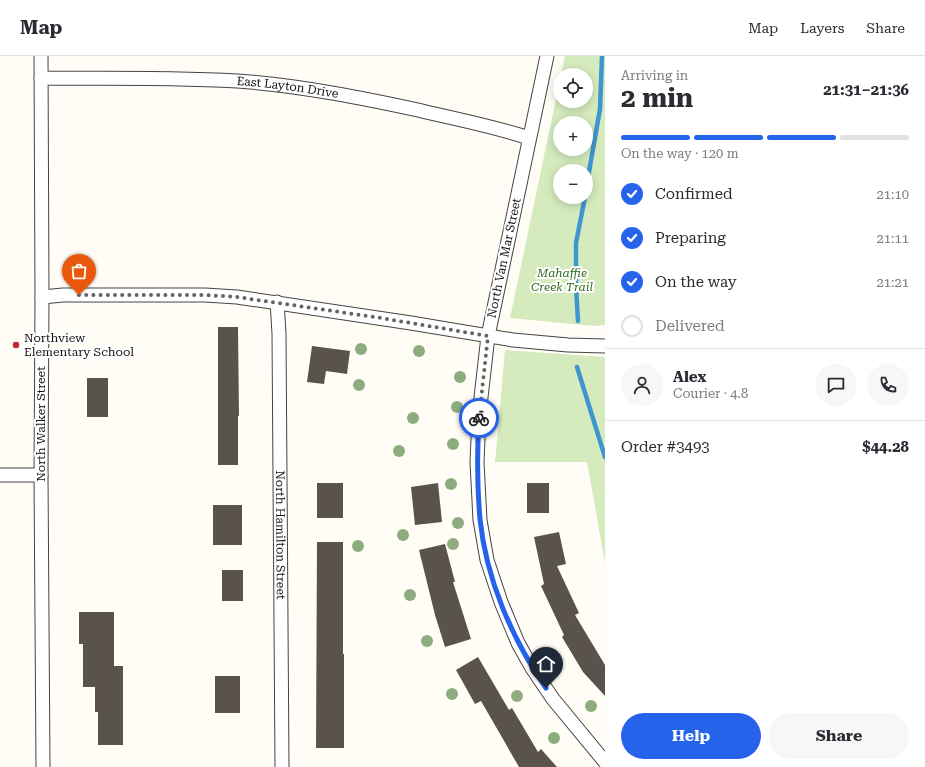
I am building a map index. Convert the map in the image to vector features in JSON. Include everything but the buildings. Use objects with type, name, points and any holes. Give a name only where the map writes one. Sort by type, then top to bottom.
[{"type":"street","name":"North Walker Street","points":[[41,56],[43,767]]},
{"type":"street","name":"North Van Mar Street","points":[[547,56],[488,336],[479,415],[477,462],[480,520],[487,560],[501,602],[518,643],[532,668],[553,699],[605,762]]},
{"type":"street","name":"East Layton Drive","points":[[41,78],[250,82],[306,88],[500,128],[529,138]]},
{"type":"street","points":[[42,297],[63,295],[205,295],[277,302],[488,336],[568,345],[605,346]]},
{"type":"street","name":"North Hamilton Street","points":[[277,302],[279,349],[282,767]]},
{"type":"street","points":[[0,475],[41,475]]},
{"type":"green space","name":"Mahaffie Creek Trail","points":[[565,56],[605,56],[605,325],[593,326],[510,318],[554,108],[593,108],[593,68],[562,68]]},
{"type":"green space","points":[[505,350],[605,357],[605,563],[587,462],[495,462]]},
{"type":"waterway","points":[[590,164],[600,109],[602,56]]},
{"type":"waterway","points":[[578,321],[576,243],[584,204]]},
{"type":"waterway","points":[[577,367],[605,457]]},
{"type":"way so far","points":[[79,295],[205,295],[237,297],[381,318],[488,336],[479,418]]},
{"type":"place","name":"Northview Elementary School","points":[[16,345]]},
{"type":"route","points":[[479,418],[477,462],[480,520],[487,560],[501,602],[518,643],[532,668],[546,688]]}]
